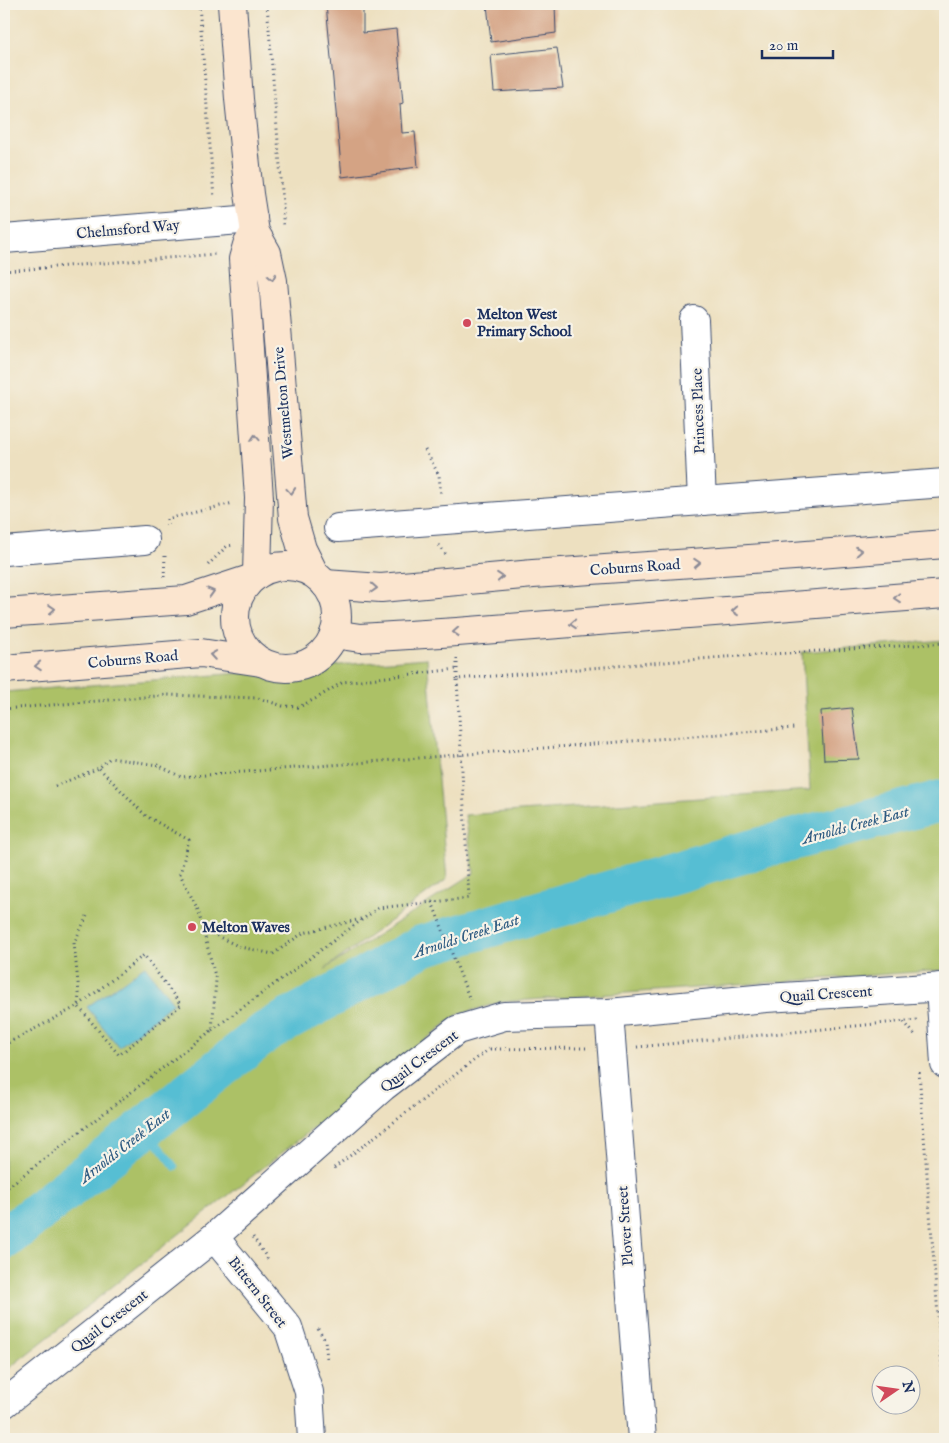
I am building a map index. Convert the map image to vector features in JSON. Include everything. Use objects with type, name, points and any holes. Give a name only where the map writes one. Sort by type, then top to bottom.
[{"type":"street","name":"Westmelton Drive","points":[[232,4],[239,99],[254,226],[267,253],[273,281],[294,518],[302,549],[320,579]]},
{"type":"street","name":"Chelmsford Way","points":[[4,239],[216,222],[254,226]]},
{"type":"street","name":"Westmelton Drive","points":[[254,226],[243,259],[259,498],[255,576]]},
{"type":"street","name":"Princess Place","points":[[694,320],[702,501]]},
{"type":"street","points":[[338,528],[945,483]]},
{"type":"street","points":[[4,551],[159,539]]},
{"type":"street","name":"Coburns Road","points":[[320,579],[381,588],[524,575],[945,544]]},
{"type":"street","points":[[4,613],[186,600],[255,576],[270,568],[285,565],[300,567],[320,579],[334,599],[337,616],[334,634],[326,649],[312,661],[296,667],[278,668],[261,662],[248,652],[239,638],[235,622],[236,606],[242,590],[255,576]]},
{"type":"street","points":[[334,634],[360,638],[457,632],[945,594]]},
{"type":"street","name":"Coburns Road","points":[[4,669],[202,653],[261,662]]},
{"type":"street","points":[[942,987],[945,1064]]},
{"type":"street","name":"Quail Crescent","points":[[4,1404],[214,1237],[383,1086],[457,1030],[504,1016],[609,1013],[766,998],[942,987]]},
{"type":"street","name":"Plover Street","points":[[609,1013],[642,1439]]},
{"type":"street","name":"Bittern Street","points":[[214,1237],[288,1327],[309,1392],[312,1439]]},
{"type":"path","points":[[4,271],[219,254],[199,4]]},
{"type":"path","points":[[425,450],[439,475],[442,503],[436,521]]},
{"type":"path","points":[[164,579],[159,539],[167,519],[236,502]]},
{"type":"path","points":[[4,1190],[212,1030],[378,908],[470,898],[456,679],[725,657],[945,643]]},
{"type":"path","points":[[4,709],[168,695],[258,698],[283,706],[299,707],[343,682],[457,669]]},
{"type":"path","points":[[56,786],[99,768],[110,758],[158,764],[181,777],[794,728]]},
{"type":"path","points":[[99,768],[146,816],[189,840],[180,874],[198,910],[216,980],[212,1030]]},
{"type":"path","points":[[432,902],[452,954]]},
{"type":"path","points":[[4,1045],[78,1006],[144,955],[181,1005],[119,1055],[78,1006],[79,993],[74,943],[87,916]]},
{"type":"path","points":[[202,929],[240,947],[273,954],[303,933],[363,919]]},
{"type":"path","points":[[904,1022],[916,1034],[917,1044]]},
{"type":"path","points":[[327,1173],[489,1049]]},
{"type":"path","points":[[918,1064],[945,1405]]},
{"type":"green space","points":[[945,640],[945,970],[501,1002],[457,1015],[4,1372],[4,692],[427,658],[447,879],[325,969],[474,873],[465,815],[810,790],[802,652]]},
{"type":"water","points":[[145,966],[173,1003],[119,1047],[87,1007]]},
{"type":"building","points":[[326,4],[363,4],[363,33],[396,29],[403,103],[400,104],[402,133],[415,132],[418,167],[342,177]]},
{"type":"building","points":[[487,4],[555,4],[556,33],[491,42]]},
{"type":"building","points":[[557,48],[563,88],[494,92],[491,55]]},
{"type":"building","points":[[852,708],[859,759],[824,760],[821,711]]},
{"type":"waterway","name":"Arnolds Creek East","points":[[4,1239],[266,1032],[422,946],[749,851],[945,800]]},
{"type":"waterway","points":[[145,1128],[175,1167]]},
{"type":"place","name":"Melton West Primary School","points":[[467,323]]},
{"type":"place","name":"Melton Waves","points":[[192,927]]}]
